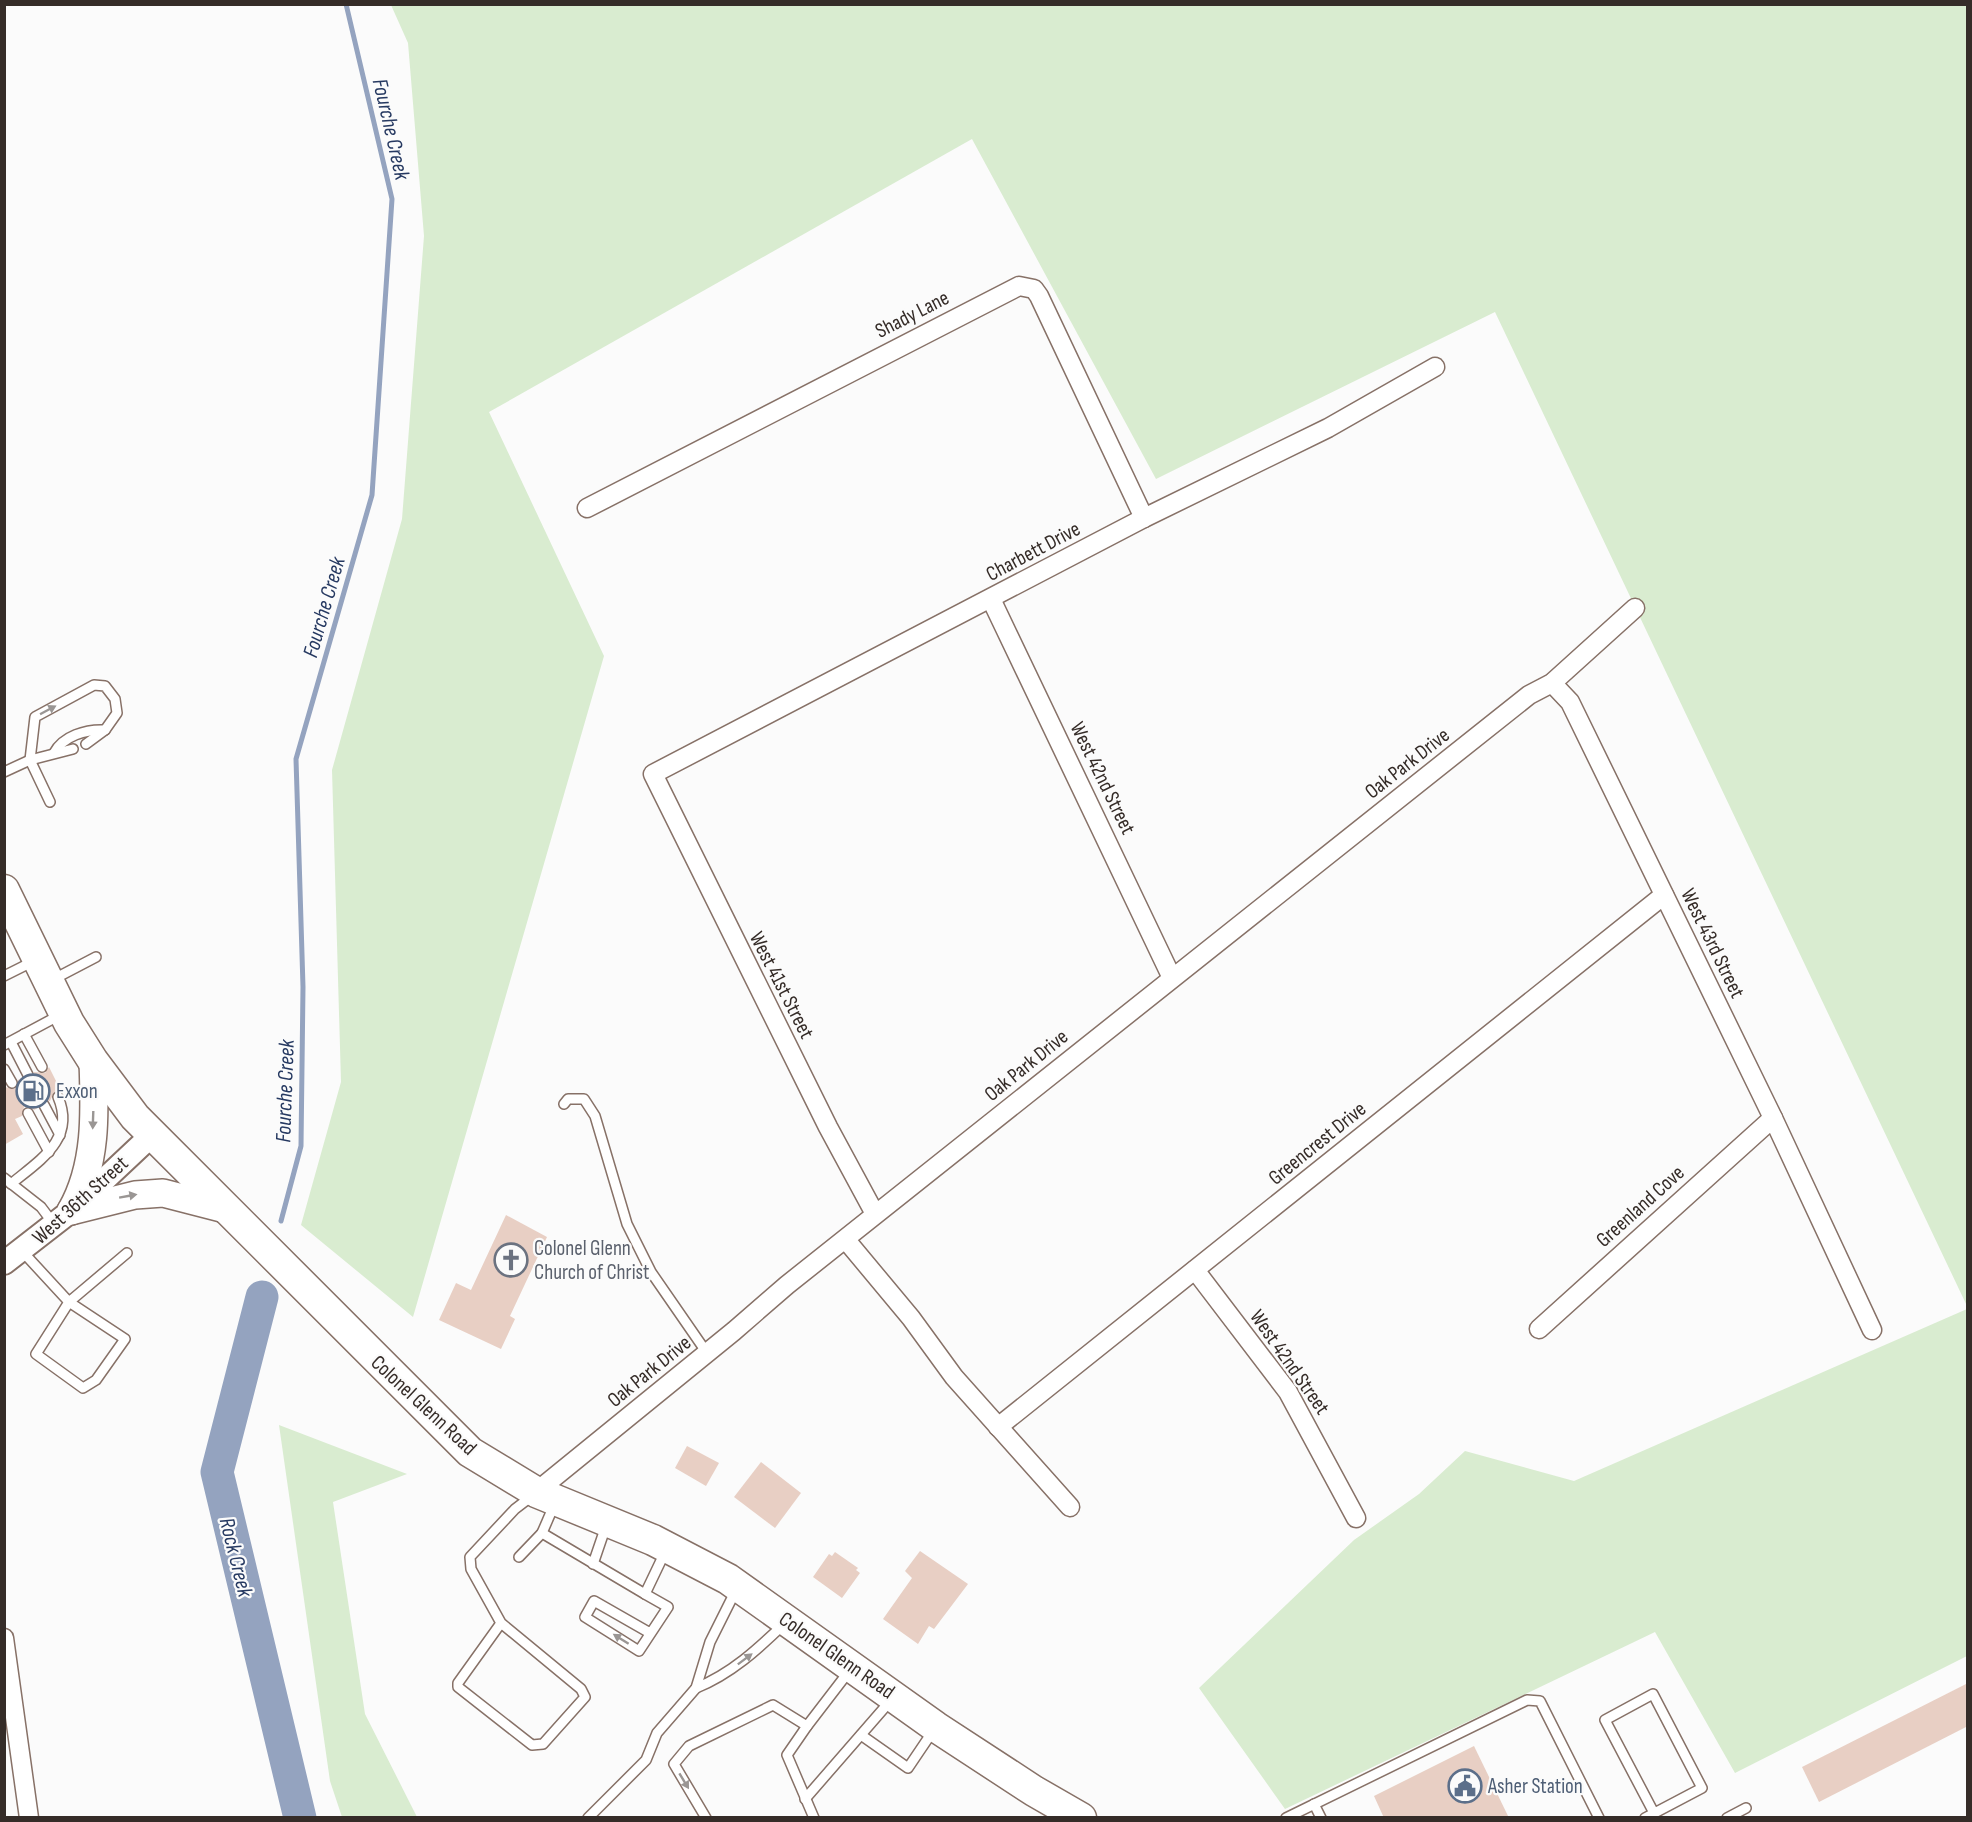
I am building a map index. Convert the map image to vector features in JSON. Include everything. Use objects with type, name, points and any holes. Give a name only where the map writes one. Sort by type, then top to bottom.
[{"type":"main road","name":"Colonel Glenn Road","points":[[4,890],[65,1013],[93,1061],[135,1117],[470,1452],[546,1497],[668,1548],[739,1585],[936,1727],[1065,1813]]},
{"type":"main road","points":[[63,1218],[81,1194],[90,1161],[93,1061]]},
{"type":"main road","points":[[63,1218],[135,1195],[163,1193],[229,1210]]},
{"type":"street","name":"Shady Lane","points":[[587,508],[1019,285],[1034,289],[1039,296],[1144,518]]},
{"type":"street","name":"Charbett Drive","points":[[652,774],[1144,518],[1328,428],[1435,367]]},
{"type":"street","name":"West 42nd Street","points":[[991,599],[1172,978]]},
{"type":"street","points":[[1552,683],[1635,608]]},
{"type":"street","name":"Oak Park Drive","points":[[546,1497],[787,1285],[1528,695],[1552,683]]},
{"type":"street","name":"West 43rd Street","points":[[1552,683],[1570,702],[1773,1118],[1872,1330]]},
{"type":"street","name":"West 41st Street","points":[[652,774],[828,1127],[875,1214]]},
{"type":"street","name":"Greencrest Drive","points":[[998,1427],[1664,895]]},
{"type":"street","name":"Greenland Cove","points":[[1539,1329],[1773,1118]]},
{"type":"street","name":"West 36th Street","points":[[13,1257],[63,1218],[153,1134]]},
{"type":"street","points":[[846,1240],[911,1318],[954,1377],[1070,1508]]},
{"type":"street","name":"West 42nd Street","points":[[1195,1270],[1288,1392],[1356,1518]]},
{"type":"street","points":[[4,1638],[29,1818]]},
{"type":"lane","points":[[50,802],[30,760],[35,717],[94,685],[105,686],[115,699],[117,712],[105,730],[86,744]]},
{"type":"lane","points":[[54,753],[60,742],[92,729],[105,730]]},
{"type":"lane","points":[[4,772],[30,760],[73,749]]},
{"type":"lane","points":[[4,976],[44,970],[96,957]]},
{"type":"lane","points":[[28,1075],[8,1044],[65,1013]]},
{"type":"lane","points":[[24,1034],[42,1067]]},
{"type":"lane","points":[[4,1069],[12,1083]]},
{"type":"lane","points":[[58,1097],[64,1113],[63,1129],[60,1135],[49,1152],[8,1181],[41,1207],[63,1218]]},
{"type":"lane","points":[[564,1104],[568,1099],[584,1099],[595,1116],[627,1224],[651,1272],[707,1353]]},
{"type":"lane","points":[[44,1105],[60,1135]]},
{"type":"lane","points":[[28,1113],[49,1152]]},
{"type":"lane","points":[[13,1257],[69,1302],[125,1339],[96,1380],[83,1388],[36,1354],[69,1302],[127,1253]]},
{"type":"lane","points":[[501,1623],[458,1683],[458,1687],[532,1745],[543,1744],[585,1697],[581,1689],[501,1623],[471,1569],[470,1557],[515,1509],[546,1497],[542,1533],[519,1557]]},
{"type":"lane","points":[[593,1564],[607,1522]]},
{"type":"lane","points":[[542,1533],[668,1607],[639,1651],[585,1617],[594,1601],[650,1632]]},
{"type":"lane","points":[[645,1594],[668,1548]]},
{"type":"lane","points":[[588,1818],[646,1760],[657,1734],[696,1688],[710,1642],[739,1585]]},
{"type":"lane","points":[[696,1688],[717,1680],[788,1621]]},
{"type":"lane","points":[[814,1818],[787,1755],[853,1666]]},
{"type":"lane","points":[[1645,1818],[1702,1788],[1653,1694],[1605,1719],[1654,1813]]},
{"type":"lane","points":[[805,1799],[894,1696]]},
{"type":"lane","points":[[1286,1818],[1527,1700],[1539,1701],[1599,1818]]},
{"type":"lane","points":[[706,1818],[674,1764],[689,1746],[773,1705],[807,1726]]},
{"type":"lane","points":[[861,1735],[908,1768],[936,1727]]},
{"type":"lane","points":[[1314,1804],[1321,1818]]},
{"type":"lane","points":[[1727,1818],[1746,1809]]},
{"type":"green space","points":[[391,5],[1967,5],[1967,1306],[1495,312],[1156,479],[972,139],[489,412],[604,656],[413,1317],[301,1225],[341,1082],[332,770],[402,519],[424,236],[408,43]]},
{"type":"green space","points":[[1967,1309],[1967,1656],[1735,1773],[1655,1632],[1285,1809],[1199,1688],[1354,1540],[1419,1494],[1465,1451],[1574,1481]]},
{"type":"green space","points":[[279,1425],[407,1474],[333,1502],[365,1714],[417,1817],[342,1817],[330,1781]]},
{"type":"building","name":"Exxon","points":[[49,1067],[61,1091],[54,1092],[50,1101],[40,1099],[38,1108],[34,1110],[29,1106],[24,1107],[22,1116],[15,1119],[23,1134],[4,1145],[4,1087],[15,1089],[18,1080],[22,1078],[31,1081],[34,1078],[34,1072],[45,1073]]},
{"type":"building","name":"Colonel Glenn Church of Christ","points":[[506,1215],[547,1237],[510,1316],[515,1319],[501,1349],[439,1320],[456,1283],[471,1290]]},
{"type":"building","points":[[687,1446],[719,1463],[706,1486],[675,1468]]},
{"type":"building","points":[[761,1462],[801,1493],[775,1528],[734,1497]]},
{"type":"building","points":[[920,1551],[968,1584],[934,1629],[929,1626],[918,1644],[883,1619],[912,1578],[905,1571]]},
{"type":"building","points":[[835,1552],[858,1568],[856,1570],[860,1573],[842,1598],[813,1577],[829,1554],[832,1556]]},
{"type":"building","points":[[1968,1683],[1968,1726],[1819,1802],[1802,1767]]},
{"type":"building","name":"Asher Station","points":[[1474,1746],[1509,1818],[1384,1818],[1374,1796]]},
{"type":"waterway","name":"Fourche Creek","points":[[281,1221],[301,1146],[303,987],[296,759],[372,495],[392,199],[346,4]]},
{"type":"waterway","name":"Rock Creek","points":[[262,1297],[217,1472],[300,1818]]},
{"type":"place","name":"Exxon","points":[[33,1091]]},
{"type":"place","name":"Colonel Glenn Church of Christ","points":[[511,1260]]},
{"type":"place","name":"Asher Station","points":[[1465,1786]]}]
